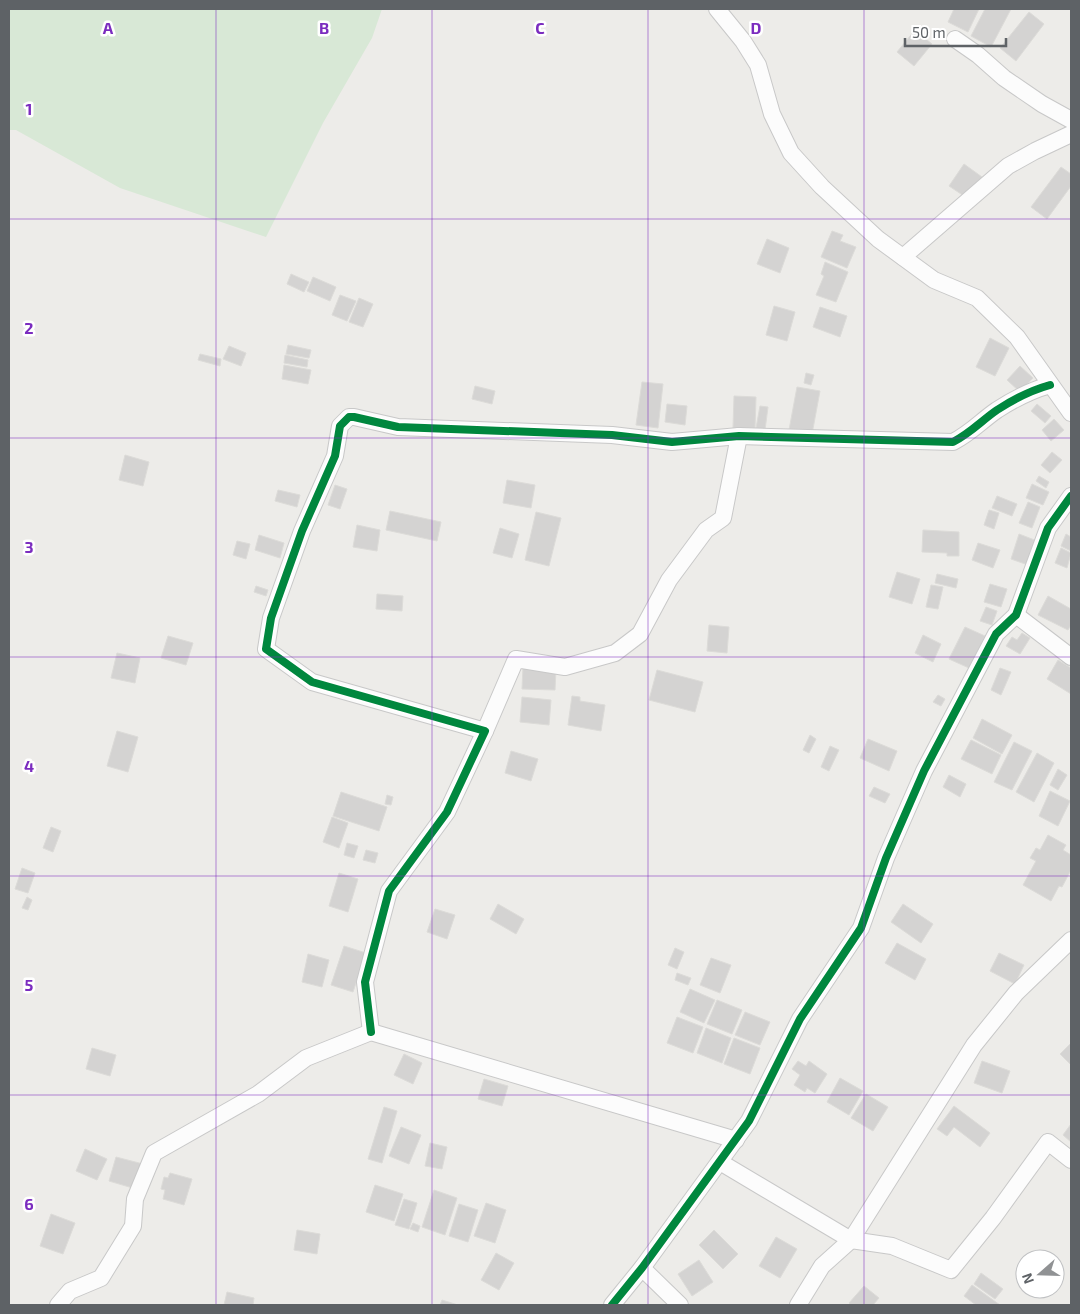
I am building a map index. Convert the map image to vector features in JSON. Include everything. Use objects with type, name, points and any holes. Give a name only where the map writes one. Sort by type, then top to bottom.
[{"type":"street","points":[[717,9],[743,41],[758,66],[772,114],[791,153],[822,187],[878,239],[934,280],[977,298],[1017,337],[1071,413]]},
{"type":"street","points":[[955,39],[978,55],[1004,78],[1042,104],[1071,120]]},
{"type":"street","points":[[903,257],[1008,166],[1035,150],[1071,134]]},
{"type":"street","points":[[485,731],[312,682],[266,649],[271,618],[302,531],[335,456],[340,426],[349,417],[398,427],[612,435],[672,442],[739,436],[953,442],[968,434],[997,410],[1034,389],[1050,384]]},
{"type":"street","points":[[371,1032],[365,982],[389,891],[446,812],[485,731],[516,659],[565,667],[615,653],[640,634],[669,580],[706,530],[723,518],[739,436]]},
{"type":"street","points":[[612,1305],[642,1268],[749,1121],[800,1019],[861,928],[886,858],[924,771],[996,634],[1016,615],[1048,528],[1071,496]]},
{"type":"street","points":[[1016,615],[1071,657]]},
{"type":"street","points":[[798,1305],[822,1266],[850,1240],[974,1045],[1016,993],[1071,940]]},
{"type":"street","points":[[58,1305],[70,1292],[100,1278],[133,1226],[136,1198],[154,1153],[258,1094],[306,1058],[371,1032],[736,1140]]},
{"type":"street","points":[[720,1162],[850,1240],[892,1246],[951,1270],[993,1218],[1048,1142],[1071,1160]]},
{"type":"street","points":[[642,1268],[680,1305]]},
{"type":"green space","points":[[9,9],[382,9],[372,38],[323,123],[266,237],[120,188],[16,130],[9,130]]},
{"type":"building","points":[[954,9],[979,9],[968,32],[948,22]]},
{"type":"building","points":[[985,9],[1011,9],[991,47],[971,36]]},
{"type":"building","points":[[1029,12],[1044,24],[1016,61],[1000,48]]},
{"type":"building","points":[[915,30],[932,44],[914,66],[897,52]]},
{"type":"building","points":[[964,164],[982,177],[967,198],[949,186]]},
{"type":"building","points":[[1061,167],[1071,174],[1071,186],[1047,219],[1031,207]]},
{"type":"building","points":[[832,231],[843,235],[840,241],[856,247],[847,268],[821,257]]},
{"type":"building","points":[[767,239],[789,248],[780,273],[757,264]]},
{"type":"building","points":[[825,262],[848,272],[836,302],[816,295],[824,276],[821,274]]},
{"type":"building","points":[[291,274],[309,282],[304,292],[287,284]]},
{"type":"building","points":[[313,277],[336,287],[330,301],[307,291]]},
{"type":"building","points":[[340,295],[356,301],[347,321],[332,315]]},
{"type":"building","points":[[359,298],[373,304],[363,327],[349,322]]},
{"type":"building","points":[[774,306],[795,312],[787,341],[766,335]]},
{"type":"building","points":[[820,307],[847,316],[840,337],[813,327]]},
{"type":"building","points":[[990,338],[1009,348],[995,376],[976,367]]},
{"type":"building","points":[[288,345],[311,350],[309,358],[286,354]]},
{"type":"building","points":[[229,346],[246,353],[241,366],[223,359]]},
{"type":"building","points":[[200,354],[221,359],[220,366],[198,360]]},
{"type":"building","points":[[285,355],[308,360],[307,367],[284,363]]},
{"type":"building","points":[[284,365],[311,370],[308,384],[282,379]]},
{"type":"building","points":[[1020,366],[1033,378],[1020,392],[1007,380]]},
{"type":"building","points":[[806,373],[814,375],[811,385],[804,383]]},
{"type":"building","points":[[642,382],[663,384],[658,428],[636,425]]},
{"type":"building","points":[[475,386],[495,391],[492,404],[472,399]]},
{"type":"building","points":[[797,387],[820,391],[812,434],[789,430]]},
{"type":"building","points":[[734,396],[756,397],[755,428],[733,428]]},
{"type":"building","points":[[667,404],[687,406],[685,425],[665,422]]},
{"type":"building","points":[[1037,404],[1051,416],[1045,423],[1031,411]]},
{"type":"building","points":[[760,406],[768,407],[765,430],[756,428]]},
{"type":"building","points":[[1054,419],[1064,430],[1051,441],[1042,430]]},
{"type":"building","points":[[1052,452],[1062,460],[1050,473],[1041,465]]},
{"type":"building","points":[[125,455],[149,462],[143,486],[119,480]]},
{"type":"building","points":[[1039,476],[1049,482],[1046,488],[1036,481]]},
{"type":"building","points":[[507,480],[535,485],[531,508],[503,503]]},
{"type":"building","points":[[1032,484],[1049,492],[1043,505],[1026,498]]},
{"type":"building","points":[[335,485],[347,489],[340,509],[328,505]]},
{"type":"building","points":[[278,490],[300,495],[297,507],[275,501]]},
{"type":"building","points":[[997,496],[1017,504],[1012,516],[992,508]]},
{"type":"building","points":[[1028,502],[1040,507],[1032,528],[1019,523]]},
{"type":"building","points":[[989,510],[999,513],[994,529],[984,525]]},
{"type":"building","points":[[390,511],[441,522],[437,541],[386,530]]},
{"type":"building","points":[[536,512],[561,518],[549,566],[525,560]]},
{"type":"building","points":[[357,525],[380,530],[377,551],[353,547]]},
{"type":"building","points":[[500,528],[519,534],[512,558],[493,553]]},
{"type":"building","points":[[923,530],[959,532],[959,556],[947,556],[947,553],[922,552]]},
{"type":"building","points":[[1019,534],[1037,541],[1028,565],[1011,559]]},
{"type":"building","points":[[1066,534],[1071,537],[1071,551],[1061,546]]},
{"type":"building","points":[[259,535],[284,543],[280,558],[255,550]]},
{"type":"building","points":[[237,541],[250,544],[246,559],[233,555]]},
{"type":"building","points":[[978,543],[1000,550],[993,568],[972,560]]},
{"type":"building","points":[[1061,548],[1071,553],[1067,568],[1055,563]]},
{"type":"building","points":[[897,572],[920,579],[912,604],[889,597]]},
{"type":"building","points":[[937,574],[958,579],[956,588],[935,583]]},
{"type":"building","points":[[990,584],[1007,589],[1001,607],[984,602]]},
{"type":"building","points":[[931,585],[943,587],[938,609],[926,607]]},
{"type":"building","points":[[256,586],[268,590],[266,596],[254,592]]},
{"type":"building","points":[[377,594],[403,596],[402,611],[376,609]]},
{"type":"building","points":[[1048,596],[1071,609],[1071,625],[1068,630],[1038,615]]},
{"type":"building","points":[[986,607],[997,611],[992,625],[980,621]]},
{"type":"building","points":[[709,625],[729,627],[727,653],[707,651]]},
{"type":"building","points":[[965,627],[985,636],[969,668],[949,659]]},
{"type":"building","points":[[1022,633],[1030,638],[1020,654],[1006,646],[1012,637],[1017,640]]},
{"type":"building","points":[[923,635],[941,644],[933,662],[915,653]]},
{"type":"building","points":[[168,636],[193,643],[186,665],[161,658]]},
{"type":"building","points":[[117,653],[140,658],[135,683],[111,678]]},
{"type":"building","points":[[1058,660],[1071,668],[1071,694],[1047,679]]},
{"type":"building","points":[[523,667],[556,669],[555,690],[522,689]]},
{"type":"building","points":[[1000,668],[1011,672],[1001,695],[991,690]]},
{"type":"building","points":[[657,670],[703,682],[695,712],[649,700]]},
{"type":"building","points":[[938,695],[945,699],[941,706],[933,702]]},
{"type":"building","points":[[572,696],[580,697],[580,701],[605,705],[601,731],[568,725]]},
{"type":"building","points":[[522,697],[551,700],[549,725],[520,722]]},
{"type":"building","points":[[982,719],[1012,735],[1002,754],[973,738]]},
{"type":"building","points":[[117,731],[138,737],[128,772],[107,766]]},
{"type":"building","points":[[810,735],[816,739],[809,753],[803,750]]},
{"type":"building","points":[[868,739],[897,751],[889,771],[860,758]]},
{"type":"building","points":[[971,740],[1001,755],[992,774],[961,759]]},
{"type":"building","points":[[1014,742],[1032,751],[1012,790],[994,782]]},
{"type":"building","points":[[830,746],[839,750],[829,771],[821,767]]},
{"type":"building","points":[[511,751],[538,759],[531,781],[505,773]]},
{"type":"building","points":[[1037,753],[1054,763],[1034,802],[1016,792]]},
{"type":"building","points":[[1058,769],[1067,775],[1058,790],[1050,785]]},
{"type":"building","points":[[949,775],[966,784],[960,797],[943,787]]},
{"type":"building","points":[[874,787],[890,794],[885,803],[869,796]]},
{"type":"building","points":[[1050,791],[1070,801],[1058,826],[1039,816]]},
{"type":"building","points":[[341,792],[387,807],[379,831],[333,816]]},
{"type":"building","points":[[387,795],[393,797],[391,805],[385,804]]},
{"type":"building","points":[[332,817],[348,823],[339,848],[323,842]]},
{"type":"building","points":[[51,827],[61,831],[53,852],[43,848]]},
{"type":"building","points":[[1048,835],[1066,845],[1063,850],[1071,855],[1071,870],[1062,887],[1059,886],[1051,901],[1023,885],[1036,861],[1030,858],[1036,848],[1040,850]]},
{"type":"building","points":[[347,843],[358,846],[354,858],[344,855]]},
{"type":"building","points":[[366,850],[378,853],[375,863],[363,860]]},
{"type":"building","points":[[22,868],[35,873],[28,893],[15,889]]},
{"type":"building","points":[[339,873],[358,879],[348,912],[329,906]]},
{"type":"building","points":[[27,897],[32,900],[28,910],[22,908]]},
{"type":"building","points":[[498,904],[524,919],[516,934],[490,919]]},
{"type":"building","points":[[903,904],[933,924],[921,943],[891,922]]},
{"type":"building","points":[[435,909],[455,915],[447,939],[427,932]]},
{"type":"building","points":[[897,943],[926,959],[915,980],[885,963]]},
{"type":"building","points":[[344,946],[366,953],[353,992],[331,985]]},
{"type":"building","points":[[675,948],[684,952],[677,969],[668,965]]},
{"type":"building","points":[[999,953],[1024,965],[1015,984],[990,971]]},
{"type":"building","points":[[308,954],[329,960],[322,987],[302,982]]},
{"type":"building","points":[[711,958],[731,965],[720,993],[700,985]]},
{"type":"building","points":[[677,973],[691,978],[688,985],[675,980]]},
{"type":"building","points":[[690,989],[715,1000],[704,1023],[680,1012]]},
{"type":"building","points":[[717,1000],[742,1010],[732,1034],[707,1024]]},
{"type":"building","points":[[745,1012],[770,1022],[760,1045],[735,1035]]},
{"type":"building","points":[[677,1017],[703,1027],[693,1053],[667,1043]]},
{"type":"building","points":[[706,1028],[731,1038],[722,1063],[697,1053]]},
{"type":"building","points":[[734,1038],[760,1048],[750,1074],[724,1064]]},
{"type":"building","points":[[1071,1043],[1071,1065],[1060,1054]]},
{"type":"building","points":[[92,1048],[116,1055],[110,1076],[86,1069]]},
{"type":"building","points":[[404,1054],[422,1063],[413,1084],[394,1075]]},
{"type":"building","points":[[798,1061],[806,1066],[809,1061],[827,1074],[815,1093],[807,1088],[805,1092],[794,1085],[800,1075],[792,1069]]},
{"type":"building","points":[[982,1061],[1010,1071],[1002,1093],[974,1083]]},
{"type":"building","points":[[840,1078],[863,1091],[849,1115],[827,1102]]},
{"type":"building","points":[[484,1079],[508,1086],[502,1106],[478,1099]]},
{"type":"building","points":[[866,1094],[888,1107],[873,1131],[851,1118]]},
{"type":"building","points":[[954,1106],[990,1133],[980,1147],[954,1127],[947,1136],[937,1129]]},
{"type":"building","points":[[384,1107],[397,1111],[382,1163],[368,1159]]},
{"type":"building","points":[[1071,1124],[1071,1142],[1063,1135]]},
{"type":"building","points":[[401,1127],[421,1135],[409,1164],[389,1156]]},
{"type":"building","points":[[430,1143],[447,1147],[442,1169],[425,1166]]},
{"type":"building","points":[[85,1149],[107,1159],[97,1180],[76,1171]]},
{"type":"building","points":[[116,1157],[143,1164],[136,1189],[109,1181]]},
{"type":"building","points":[[170,1173],[192,1179],[184,1205],[163,1199],[165,1190],[161,1189],[164,1177],[168,1178]]},
{"type":"building","points":[[375,1185],[403,1194],[394,1221],[366,1212]]},
{"type":"building","points":[[434,1190],[457,1198],[445,1235],[422,1227]]},
{"type":"building","points":[[404,1199],[417,1203],[409,1229],[395,1225]]},
{"type":"building","points":[[486,1203],[506,1210],[495,1243],[474,1236]]},
{"type":"building","points":[[459,1204],[478,1210],[468,1242],[449,1236]]},
{"type":"building","points":[[51,1214],[75,1223],[63,1254],[40,1246]]},
{"type":"building","points":[[413,1223],[420,1226],[418,1232],[410,1229]]},
{"type":"building","points":[[297,1230],[320,1234],[317,1254],[294,1250]]},
{"type":"building","points":[[714,1230],[738,1254],[723,1269],[699,1245]]},
{"type":"building","points":[[776,1237],[797,1249],[780,1278],[759,1266]]},
{"type":"building","points":[[496,1253],[514,1263],[499,1290],[481,1280]]},
{"type":"building","points":[[699,1260],[713,1282],[692,1296],[678,1274]]},
{"type":"building","points":[[981,1273],[1003,1289],[995,1299],[974,1284]]},
{"type":"building","points":[[972,1285],[1000,1305],[976,1305],[964,1296]]},
{"type":"building","points":[[864,1286],[879,1298],[873,1305],[851,1305],[849,1303]]},
{"type":"building","points":[[227,1292],[254,1298],[253,1305],[224,1305]]},
{"type":"building","points":[[442,1300],[458,1305],[440,1305]]},
{"type":"cycle path","points":[[371,1032],[365,982],[389,891],[447,812],[485,731],[312,682],[266,649],[271,618],[302,531],[335,456],[340,426],[349,417],[398,427],[612,435],[672,442],[739,436],[953,442],[1003,406],[1030,392],[1050,385]]},
{"type":"cycle path","points":[[612,1305],[642,1268],[749,1121],[800,1019],[861,928],[886,858],[924,771],[996,634],[1016,615],[1048,528],[1071,496]]}]
